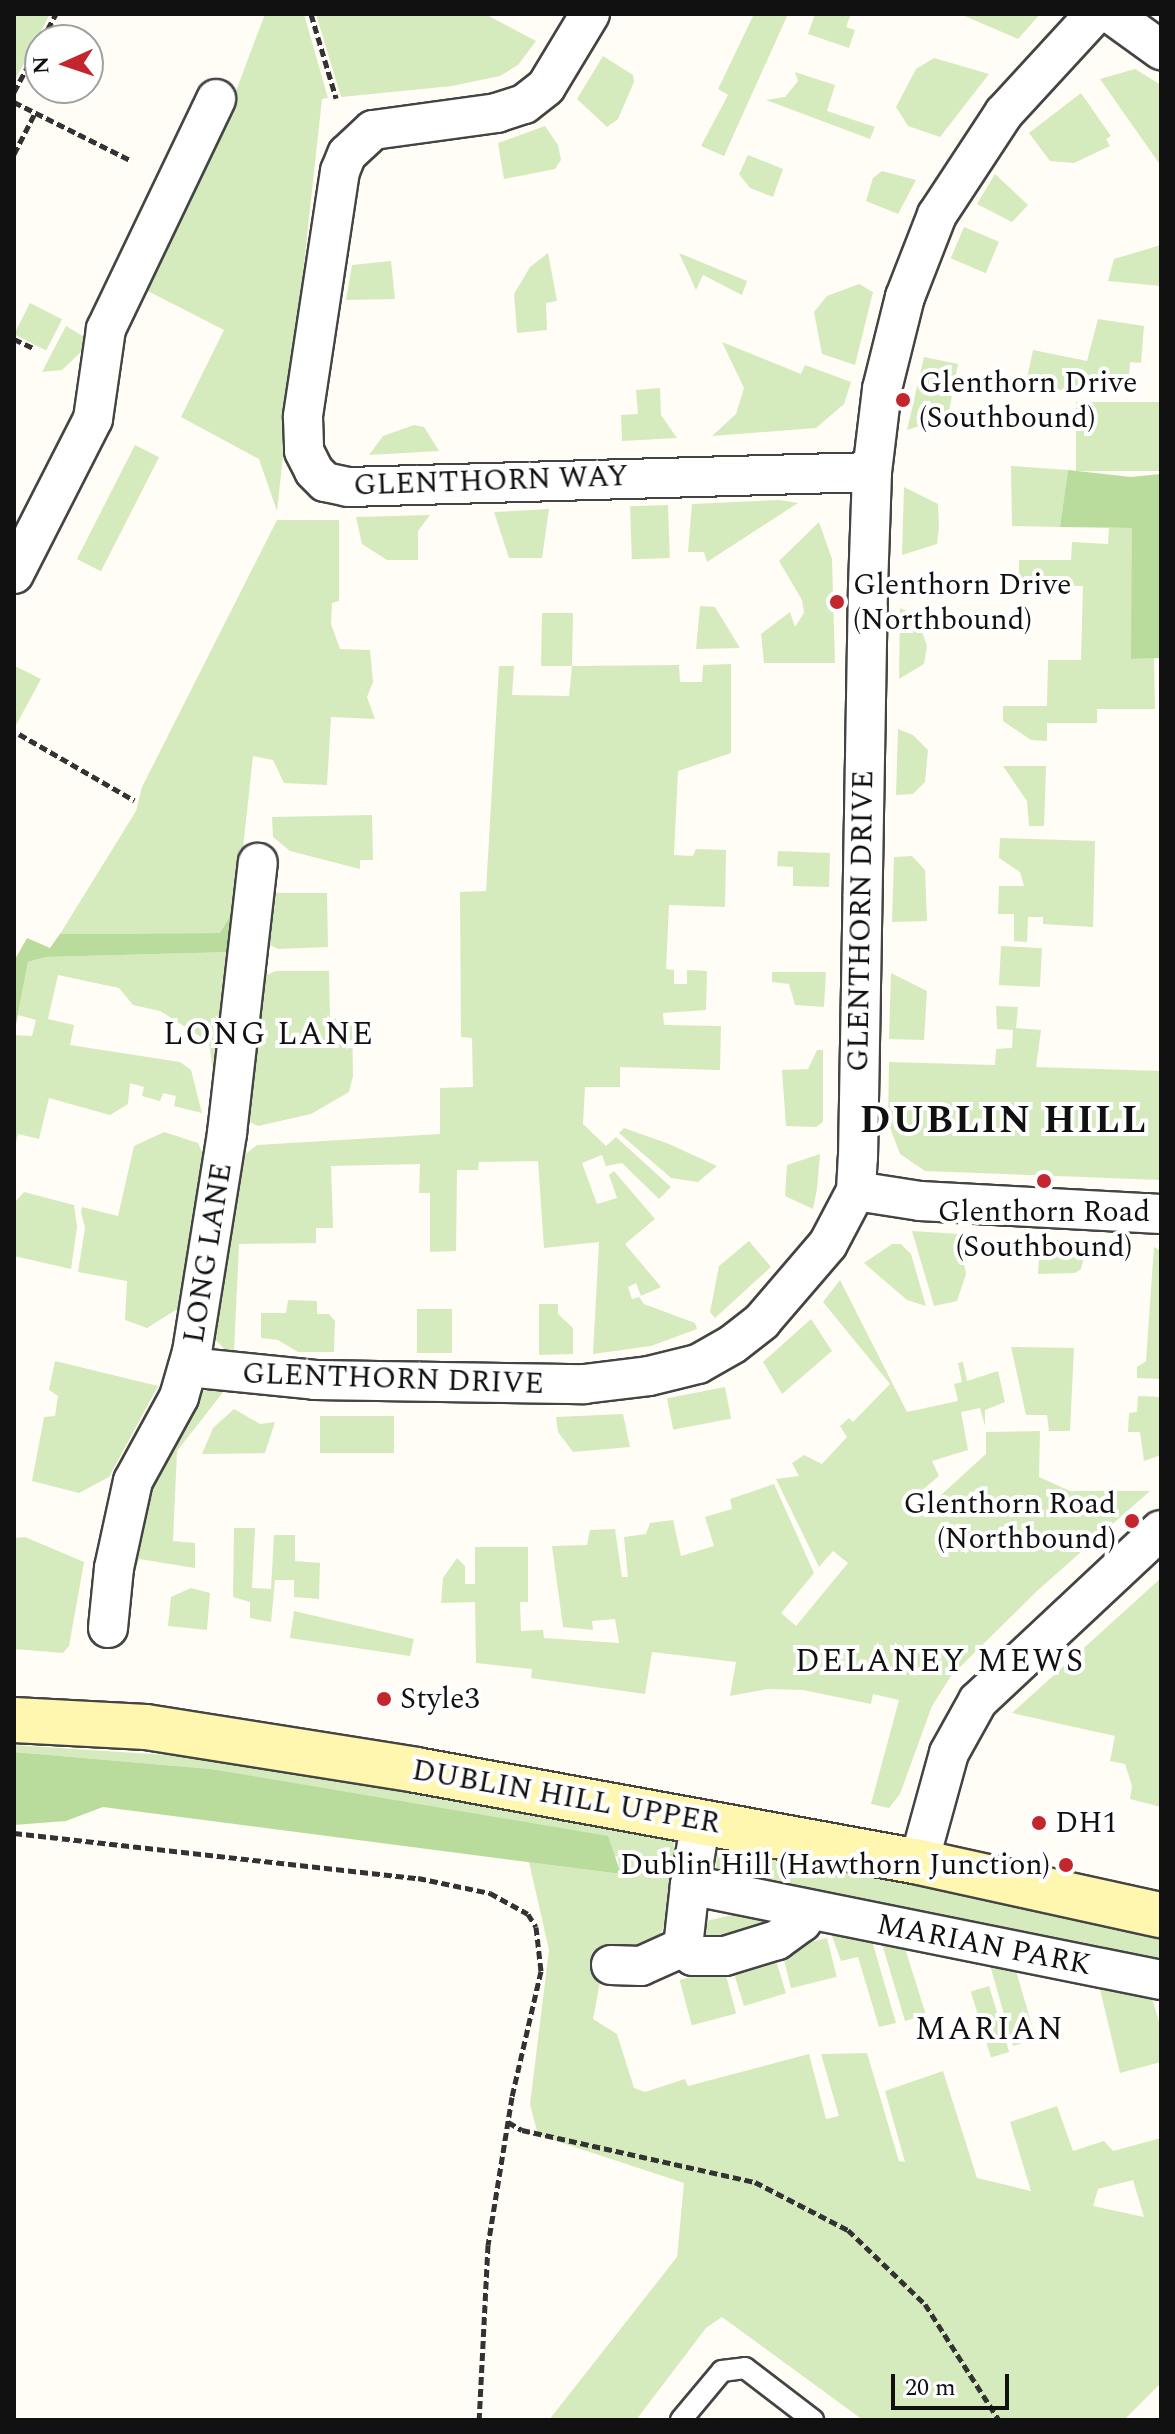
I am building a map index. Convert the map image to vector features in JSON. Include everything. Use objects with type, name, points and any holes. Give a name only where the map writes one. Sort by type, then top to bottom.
[{"type":"street","name":"GLENTHORN WAY","points":[[590,14],[546,87],[524,104],[497,113],[373,130],[360,140],[340,171],[303,417],[304,451],[325,482],[348,487],[872,472]]},
{"type":"street","name":"GLENTHORN DRIVE","points":[[188,1367],[315,1380],[584,1384],[683,1368],[733,1344],[762,1321],[828,1244],[856,1191],[872,472],[882,389],[905,297],[937,215],[1004,113],[1095,14]]},
{"type":"street","points":[[1111,14],[1161,50]]},
{"type":"street","points":[[14,574],[93,419],[106,329],[216,99]]},
{"type":"street","name":"LONG LANE","points":[[108,1628],[114,1568],[133,1481],[179,1397],[188,1367],[227,1133],[258,863]]},
{"type":"street","points":[[856,1191],[920,1201],[1161,1214]]},
{"type":"street","points":[[919,1862],[949,1753],[978,1701],[1161,1530]]},
{"type":"street","name":"DUBLIN HILL UPPER","points":[[14,1720],[146,1727],[701,1820],[919,1862],[1161,1915]]},
{"type":"street","points":[[683,1947],[701,1820]]},
{"type":"street","name":"MARIAN PARK","points":[[690,1885],[1161,1980]]},
{"type":"street","points":[[683,1947],[693,1956],[725,1956],[777,1940],[802,1922],[808,1911]]},
{"type":"street","points":[[611,1965],[641,1966],[683,1947]]},
{"type":"lane","points":[[681,2420],[722,2371],[745,2368],[813,2420]]},
{"type":"path","points":[[311,14],[336,98]]},
{"type":"path","points":[[14,92],[24,73]]},
{"type":"path","points":[[14,102],[132,161]]},
{"type":"path","points":[[14,154],[35,113]]},
{"type":"path","points":[[14,339],[35,349]]},
{"type":"path","points":[[19,734],[134,800]]},
{"type":"path","points":[[14,1833],[418,1878],[490,1893],[528,1914],[536,1927],[541,1971],[508,2122],[488,2245],[479,2420]]},
{"type":"path","points":[[508,2122],[522,2130],[755,2182],[848,2230],[925,2304],[999,2420]]},
{"type":"green space","points":[[14,14],[50,14],[45,24],[24,24],[24,63],[14,82]]},
{"type":"green space","points":[[265,14],[304,14],[328,98],[322,99],[277,511],[259,459],[181,417],[224,330],[136,285],[234,96]]},
{"type":"green space","points":[[316,14],[485,14],[536,41],[518,65],[500,76],[452,86],[341,97]]},
{"type":"green space","points":[[754,14],[788,14],[724,156],[701,146],[728,95],[718,89]]},
{"type":"green space","points":[[815,14],[851,14],[846,27],[855,30],[849,48],[808,34]]},
{"type":"green space","points":[[960,14],[1040,14],[1018,39]]},
{"type":"green space","points":[[603,56],[633,75],[634,82],[618,119],[607,127],[577,99]]},
{"type":"green space","points":[[934,58],[989,74],[940,137],[908,126],[896,107],[916,69]]},
{"type":"green space","points":[[1135,69],[1161,85],[1161,166],[1100,79]]},
{"type":"green space","points":[[795,72],[835,85],[827,111],[875,127],[870,139],[766,100],[785,97],[798,81]]},
{"type":"green space","points":[[1081,93],[1111,136],[1106,139],[1110,146],[1074,163],[1050,161],[1029,133]]},
{"type":"green space","points":[[545,126],[558,145],[561,160],[555,169],[504,179],[498,143]]},
{"type":"green space","points":[[748,155],[783,169],[773,197],[750,188],[739,174]]},
{"type":"green space","points":[[882,171],[916,180],[898,214],[866,201],[873,178]]},
{"type":"green space","points":[[995,174],[1028,205],[1012,222],[977,204]]},
{"type":"green space","points":[[964,227],[999,242],[986,273],[951,258]]},
{"type":"green space","points":[[1161,245],[1161,286],[1108,281],[1114,259]]},
{"type":"green space","points":[[548,253],[557,301],[546,303],[547,330],[517,333],[514,294],[530,267]]},
{"type":"green space","points":[[679,253],[747,281],[742,295],[703,275],[696,290]]},
{"type":"green space","points":[[391,261],[395,299],[346,300],[352,265]]},
{"type":"green space","points":[[859,284],[873,292],[855,365],[822,354],[814,312],[827,296]]},
{"type":"green space","points":[[30,303],[62,319],[46,351],[14,334]]},
{"type":"green space","points":[[1098,319],[1144,326],[1141,363],[1130,362],[1128,389],[1083,378],[1078,394],[1026,383],[1033,350],[1087,361]]},
{"type":"green space","points":[[66,326],[86,338],[80,353],[62,370],[42,372]]},
{"type":"green space","points":[[722,342],[801,374],[805,365],[851,382],[844,404],[816,428],[712,436],[736,414],[744,388]]},
{"type":"green space","points":[[924,357],[958,364],[948,417],[907,430]]},
{"type":"green space","points":[[660,388],[661,415],[677,438],[622,441],[621,415],[638,414],[636,390]]},
{"type":"green space","points":[[1076,402],[1161,402],[1161,471],[1076,471]]},
{"type":"green space","points":[[414,425],[424,427],[439,451],[369,455],[383,436]]},
{"type":"green space","points":[[135,445],[159,457],[101,571],[77,559]]},
{"type":"green space","points":[[1011,466],[1068,470],[1060,527],[1012,526]]},
{"type":"green space","points":[[1068,470],[1131,477],[1161,474],[1161,658],[1131,659],[1132,528],[1060,527]]},
{"type":"green space","points":[[904,487],[938,504],[939,526],[937,544],[902,555]]},
{"type":"green space","points":[[779,500],[798,503],[707,562],[704,552],[688,552],[692,504]]},
{"type":"green space","points":[[668,505],[670,558],[632,559],[630,506]]},
{"type":"green space","points":[[549,509],[542,558],[509,558],[494,512]]},
{"type":"green space","points":[[430,515],[418,531],[418,560],[387,560],[362,544],[356,517]]},
{"type":"green space","points":[[277,520],[339,520],[339,601],[332,603],[331,624],[340,649],[370,650],[373,682],[367,697],[375,719],[331,717],[327,785],[284,783],[273,760],[253,756],[237,904],[220,933],[60,934],[136,811],[142,787]]},
{"type":"green space","points":[[819,522],[832,559],[835,663],[764,663],[761,634],[790,612],[795,627],[804,613],[802,600],[779,561]]},
{"type":"green space","points":[[1109,528],[1132,528],[1132,659],[1154,658],[1155,709],[1097,709],[1097,723],[1047,723],[1047,741],[1031,740],[1003,721],[1003,706],[1047,706],[1048,660],[1081,660],[1083,586],[1019,585],[1019,560],[1071,560],[1072,542],[1108,544]]},
{"type":"green space","points":[[700,606],[715,607],[740,648],[696,649]]},
{"type":"green space","points":[[900,608],[916,615],[927,646],[924,664],[899,679]]},
{"type":"green space","points":[[542,613],[573,613],[572,666],[541,666]]},
{"type":"green space","points":[[731,664],[731,753],[678,771],[674,855],[693,856],[696,849],[726,850],[725,907],[669,905],[666,969],[674,970],[674,984],[687,984],[687,970],[707,971],[706,1010],[663,1013],[664,1025],[721,1026],[720,1070],[620,1067],[620,1087],[585,1087],[583,1124],[606,1146],[616,1137],[671,1187],[659,1199],[622,1163],[606,1166],[602,1155],[582,1163],[597,1204],[617,1198],[609,1175],[614,1171],[655,1219],[625,1244],[661,1287],[641,1296],[636,1283],[628,1287],[632,1299],[639,1297],[644,1304],[695,1323],[697,1329],[651,1346],[593,1354],[599,1242],[544,1248],[538,1161],[479,1162],[478,1170],[457,1170],[456,1251],[430,1252],[430,1193],[419,1193],[420,1164],[331,1166],[333,1228],[316,1228],[316,1243],[239,1244],[234,1352],[228,1353],[212,1336],[242,1157],[257,1145],[440,1134],[440,1088],[473,1087],[472,1038],[461,1037],[460,892],[486,891],[499,666],[514,666],[512,695],[569,696],[572,666],[679,665],[680,682],[702,682],[703,665]]},
{"type":"green space","points":[[14,667],[41,679],[14,729]]},
{"type":"green space","points":[[898,729],[913,735],[928,750],[925,782],[913,794],[896,795]]},
{"type":"green space","points":[[1003,766],[1046,766],[1044,826],[1029,826],[1027,801]]},
{"type":"green space","points":[[372,815],[373,860],[360,860],[360,869],[290,851],[273,837],[272,817]]},
{"type":"green space","points":[[1000,838],[1095,841],[1093,927],[1043,924],[1043,917],[1028,917],[1027,942],[1014,941],[1014,914],[998,914],[999,886],[1024,886],[1020,872],[999,858]]},
{"type":"green space","points":[[778,851],[830,853],[829,887],[793,886],[793,867],[777,866]]},
{"type":"green space","points":[[912,856],[925,870],[927,921],[892,922],[894,857]]},
{"type":"green space","points":[[269,893],[327,893],[328,947],[278,949],[266,943]]},
{"type":"green space","points":[[237,904],[232,952],[46,957],[28,962],[14,1035],[14,961],[27,938],[50,948],[60,934],[220,933]]},
{"type":"green space","points":[[1001,946],[1042,948],[1040,987],[999,985]]},
{"type":"green space","points":[[232,952],[217,1101],[209,1042],[160,1011],[133,1005],[119,988],[58,975],[48,1019],[74,1025],[70,1045],[180,1062],[191,1070],[202,1113],[174,1106],[176,1096],[163,1093],[160,1101],[142,1096],[144,1087],[130,1083],[128,1104],[110,1115],[49,1098],[39,1139],[18,1134],[14,1150],[14,1035],[32,1036],[36,1020],[18,1015],[28,962],[46,957]]},
{"type":"green space","points":[[276,971],[329,971],[330,1018],[352,1020],[353,1076],[349,1092],[311,1114],[258,1126],[241,1117],[262,977]]},
{"type":"green space","points":[[772,972],[826,972],[824,1007],[795,1005],[789,984],[772,982]]},
{"type":"green space","points":[[891,973],[927,991],[924,1040],[889,1039]]},
{"type":"green space","points":[[996,1006],[1018,1007],[1016,1028],[1041,1030],[1036,1067],[1161,1071],[1161,1180],[925,1171],[900,1154],[888,1122],[889,1062],[995,1065],[996,1049],[1012,1048],[1013,1030],[997,1029]]},
{"type":"green space","points":[[817,1050],[823,1050],[823,1122],[816,1127],[786,1126],[782,1070],[808,1069]]},
{"type":"green space","points":[[624,1128],[717,1166],[698,1182],[671,1178],[619,1133]]},
{"type":"green space","points":[[164,1132],[198,1143],[209,1167],[179,1308],[147,1328],[125,1320],[127,1281],[78,1272],[85,1228],[81,1212],[82,1207],[118,1216],[134,1146]]},
{"type":"green space","points":[[820,1154],[813,1209],[785,1196],[787,1165]]},
{"type":"green space","points":[[24,1192],[74,1205],[77,1227],[71,1269],[14,1256],[14,1203]]},
{"type":"green space","points":[[912,1231],[959,1234],[966,1274],[957,1301],[934,1306]]},
{"type":"green space","points":[[1040,1239],[1110,1242],[1108,1247],[1086,1249],[1081,1269],[1075,1273],[1038,1274]]},
{"type":"green space","points":[[749,1241],[771,1267],[715,1318],[710,1312],[719,1266]]},
{"type":"green space","points":[[892,1244],[901,1244],[911,1254],[926,1306],[907,1300],[864,1263]]},
{"type":"green space","points":[[1154,1247],[1161,1251],[1161,1379],[1137,1378],[1137,1367],[1146,1361]]},
{"type":"green space","points":[[840,1280],[907,1412],[958,1401],[954,1384],[962,1382],[958,1363],[963,1362],[967,1381],[998,1371],[1005,1402],[985,1410],[985,1426],[980,1408],[961,1412],[968,1450],[932,1461],[939,1476],[908,1502],[919,1515],[986,1454],[986,1432],[1040,1431],[1039,1477],[1070,1491],[1150,1491],[1037,1591],[951,1676],[932,1706],[900,1794],[889,1808],[871,1804],[899,1700],[873,1694],[871,1704],[803,1690],[768,1689],[730,1696],[736,1662],[652,1652],[645,1694],[531,1678],[532,1669],[476,1663],[475,1602],[441,1603],[443,1578],[457,1558],[465,1566],[465,1584],[475,1584],[475,1547],[528,1547],[528,1602],[520,1602],[521,1631],[543,1630],[544,1638],[619,1643],[615,1619],[592,1621],[593,1630],[563,1627],[552,1546],[587,1545],[590,1530],[615,1529],[622,1577],[628,1577],[624,1537],[646,1534],[650,1523],[673,1520],[681,1556],[714,1546],[705,1517],[732,1509],[730,1499],[774,1484],[814,1573],[781,1613],[796,1626],[848,1563],[833,1551],[819,1567],[776,1479],[799,1476],[792,1463],[804,1455],[822,1464],[847,1437],[840,1426],[849,1418],[853,1422],[890,1384],[823,1302]]},
{"type":"green space","points":[[288,1300],[317,1301],[317,1314],[329,1314],[335,1321],[334,1352],[298,1352],[278,1340],[261,1338],[261,1313],[286,1313]]},
{"type":"green space","points":[[539,1304],[558,1304],[558,1314],[573,1328],[573,1354],[539,1355]]},
{"type":"green space","points":[[417,1309],[452,1309],[452,1353],[417,1353]]},
{"type":"green space","points":[[811,1319],[832,1351],[782,1394],[763,1362]]},
{"type":"green space","points":[[1011,1347],[1074,1348],[1070,1431],[1049,1431],[1047,1415],[1026,1415]]},
{"type":"green space","points":[[55,1361],[158,1386],[109,1477],[79,1493],[32,1481],[44,1417],[55,1416],[58,1396],[49,1390]]},
{"type":"green space","points":[[725,1387],[731,1418],[673,1430],[667,1398]]},
{"type":"green space","points":[[219,1388],[224,1391],[177,1451],[173,1541],[195,1543],[195,1568],[139,1559],[129,1592],[139,1497],[199,1392]]},
{"type":"green space","points":[[1138,1396],[1161,1397],[1161,1455],[1144,1461],[1140,1432],[1128,1432],[1129,1413],[1137,1412]]},
{"type":"green space","points":[[234,1409],[260,1424],[275,1422],[265,1453],[202,1454],[213,1428]]},
{"type":"green space","points":[[623,1414],[630,1447],[573,1452],[558,1432],[556,1417]]},
{"type":"green space","points":[[320,1416],[394,1416],[394,1453],[320,1453]]},
{"type":"green space","points":[[234,1528],[255,1528],[252,1588],[271,1589],[274,1535],[295,1535],[295,1561],[320,1563],[319,1599],[294,1597],[294,1580],[275,1580],[271,1622],[250,1618],[250,1602],[233,1597]]},
{"type":"green space","points":[[25,1537],[84,1562],[69,1646],[63,1653],[14,1649],[14,1538]]},
{"type":"green space","points":[[1161,1578],[1161,1807],[1130,1799],[1132,1786],[1125,1764],[1110,1761],[1115,1736],[1012,1713]]},
{"type":"green space","points":[[191,1588],[210,1593],[207,1630],[168,1626],[171,1597]]},
{"type":"green space","points":[[294,1611],[414,1639],[410,1656],[290,1638]]},
{"type":"green space","points":[[14,1745],[212,1758],[541,1811],[674,1839],[675,1894],[659,1939],[645,1951],[606,1950],[593,2019],[617,2034],[634,2088],[645,2092],[685,2079],[688,2086],[809,2054],[826,2119],[839,2116],[821,2054],[867,2053],[899,2161],[905,2162],[885,2091],[943,2071],[977,2178],[1031,2191],[1010,2122],[1057,2106],[1073,2151],[1104,2141],[1113,2151],[1161,2138],[1161,2383],[1124,2420],[863,2420],[722,2317],[706,2328],[636,2420],[549,2420],[677,2257],[684,2183],[538,2135],[530,2104],[549,1950],[529,1862],[620,1874],[618,1857],[307,1786],[211,1769],[14,1752]],"holes":[[[1133,2180],[1144,2217],[1093,2206],[1098,2189]]]},
{"type":"green space","points":[[14,1752],[211,1769],[608,1836],[621,1874],[103,1807],[66,1821],[14,1825]]},
{"type":"green space","points":[[726,1848],[1161,1932],[1161,1963],[996,1938],[991,1925],[722,1878],[716,1867],[717,1853]]},
{"type":"green space","points":[[749,1911],[776,1915],[774,1930],[704,1949],[698,1933],[702,1922]]},
{"type":"green space","points":[[850,1930],[870,1934],[896,2023],[879,2027],[858,1957],[841,1961],[832,1936]]},
{"type":"green space","points":[[880,1937],[903,1942],[926,2015],[905,2021]]},
{"type":"green space","points":[[827,1938],[837,1977],[791,1988],[781,1949]]},
{"type":"green space","points":[[774,1954],[786,1993],[744,2006],[732,1967]]},
{"type":"green space","points":[[988,1958],[1014,1964],[1036,2039],[1013,2046]]},
{"type":"green space","points":[[724,1968],[736,2013],[692,2025],[680,1980]]},
{"type":"green space","points":[[1098,1981],[1150,1991],[1161,2029],[1161,2062],[1120,2073]]},
{"type":"green space","points":[[989,1986],[1009,2052],[991,2058],[971,1992]]},
{"type":"place","name":"Glenthorn Drive (Southbound)","points":[[903,400]]},
{"type":"place","name":"Glenthorn Drive (Northbound)","points":[[837,602]]},
{"type":"place","name":"Glenthorn Road (Southbound)","points":[[1044,1181]]},
{"type":"place","name":"Glenthorn Road (Northbound)","points":[[1132,1521]]},
{"type":"place","name":"Style3","points":[[384,1699]]},
{"type":"place","name":"DH1","points":[[1039,1823]]},
{"type":"place","name":"Dublin Hill (Hawthorn Junction)","points":[[1066,1865]]},
{"type":"district","name":"LONG LANE","points":[[269,1035]]},
{"type":"district","name":"DUBLIN HILL","points":[[1004,1122]]},
{"type":"district","name":"DELANEY MEWS","points":[[940,1662]]},
{"type":"district","name":"MARIAN","points":[[990,2030]]}]
